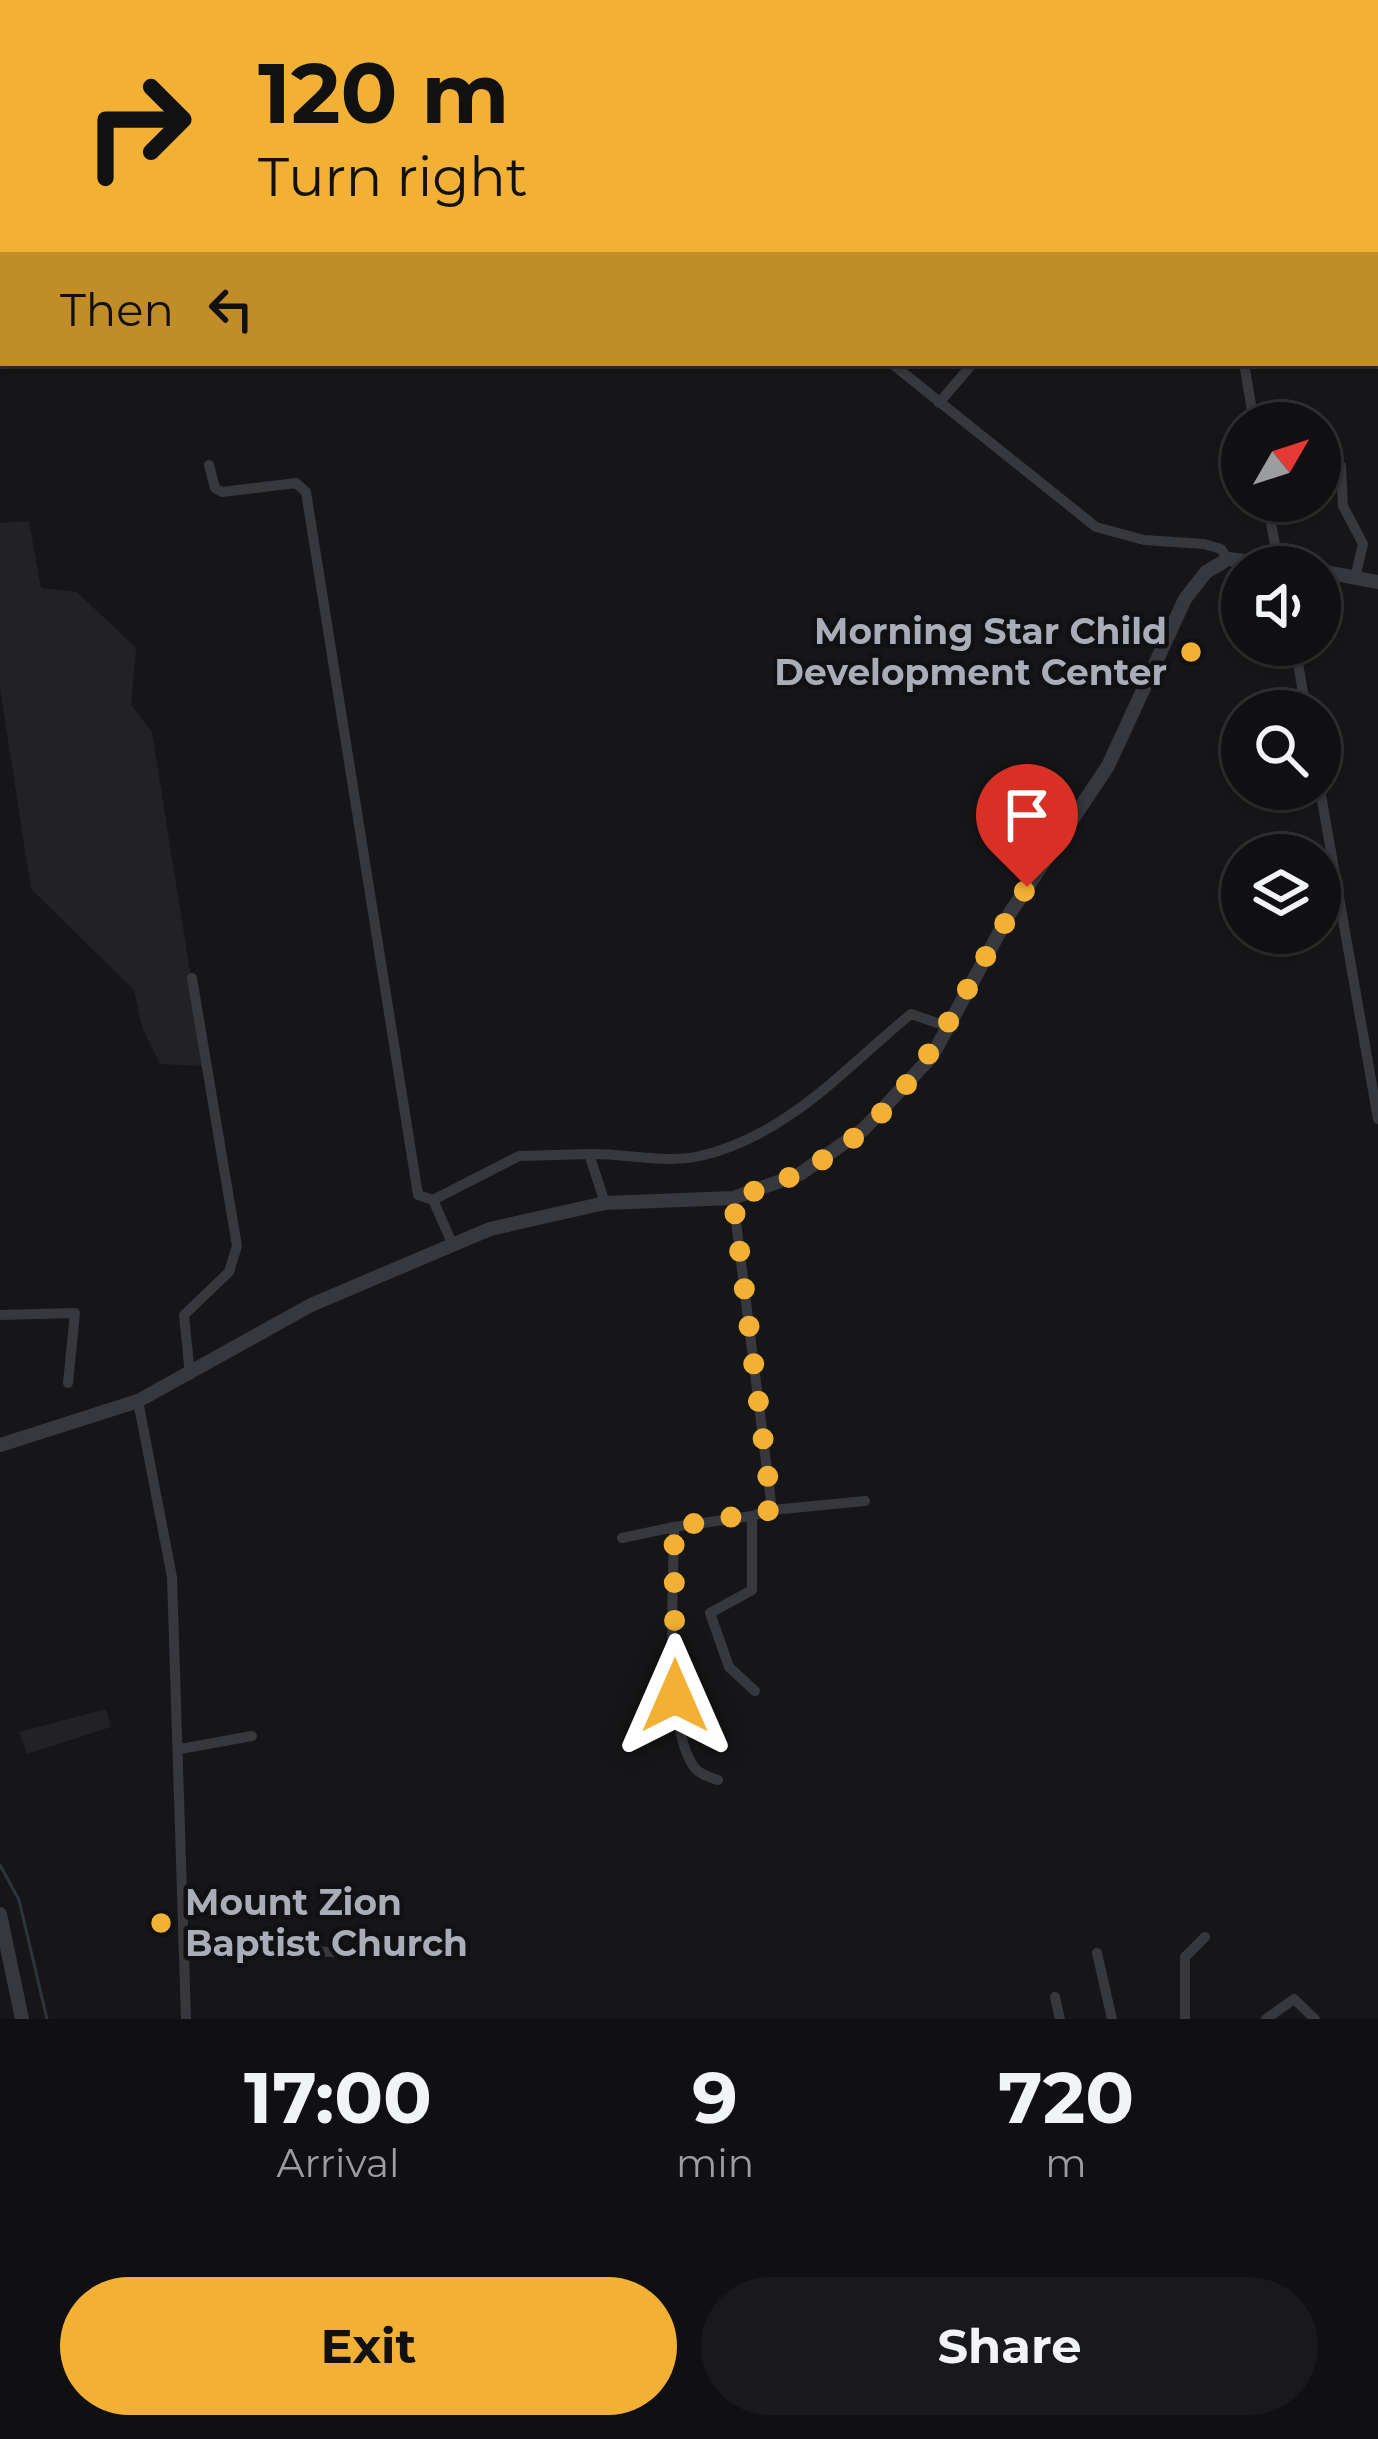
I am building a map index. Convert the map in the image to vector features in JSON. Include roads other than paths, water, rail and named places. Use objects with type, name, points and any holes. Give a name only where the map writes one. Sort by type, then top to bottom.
[{"type":"street","points":[[895,366],[1096,527],[1144,540],[1221,549]]},
{"type":"street","points":[[939,403],[970,366]]},
{"type":"street","points":[[1244,366],[1250,402]]},
{"type":"street","points":[[209,465],[222,492],[300,483],[306,492],[418,1195],[423,1201],[519,1156],[686,1158],[744,1143],[777,1128],[911,1014],[949,1027]]},
{"type":"street","points":[[1341,466],[1343,506],[1364,544],[1355,578]]},
{"type":"street","points":[[0,1445],[138,1401],[311,1305],[452,1243],[605,1203],[733,1198],[800,1174],[864,1129],[896,1099],[949,1027],[1000,929],[1108,766],[1185,599],[1206,572],[1221,563]]},
{"type":"street","points":[[1341,575],[1378,583]]},
{"type":"street","points":[[1324,810],[1378,1118]]},
{"type":"street","points":[[190,1375],[184,1315],[229,1271],[237,1256],[192,978]]},
{"type":"street","points":[[589,1154],[605,1203]]},
{"type":"street","points":[[733,1198],[772,1510]]},
{"type":"street","points":[[433,1200],[452,1243]]},
{"type":"street","points":[[0,1315],[75,1313],[68,1383]]},
{"type":"street","points":[[138,1401],[172,1576],[186,2019]]},
{"type":"street","points":[[622,1538],[772,1510],[865,1502]]},
{"type":"street","points":[[752,1516],[754,1586],[710,1613],[729,1667],[755,1691]]},
{"type":"street","points":[[674,1527],[675,1696],[691,1760],[702,1774],[718,1780]]},
{"type":"street","points":[[179,1749],[252,1736]]},
{"type":"street","points":[[0,1914],[22,2019]]},
{"type":"street","points":[[1184,2019],[1185,1957],[1205,1937]]},
{"type":"street","points":[[186,1949],[337,1952]]},
{"type":"street","points":[[1097,1953],[1112,2019]]},
{"type":"street","points":[[0,1980],[11,1971]]},
{"type":"street","points":[[1055,1996],[1060,2019]]},
{"type":"street","points":[[1266,2019],[1294,1999],[1315,2019]]},
{"type":"waterway","points":[[0,1865],[19,1900],[47,2019]]},
{"type":"place","name":"Morning Star Child Development Center","points":[[1191,652]]},
{"type":"place","name":"Mount Zion Baptist Church","points":[[161,1923]]}]
